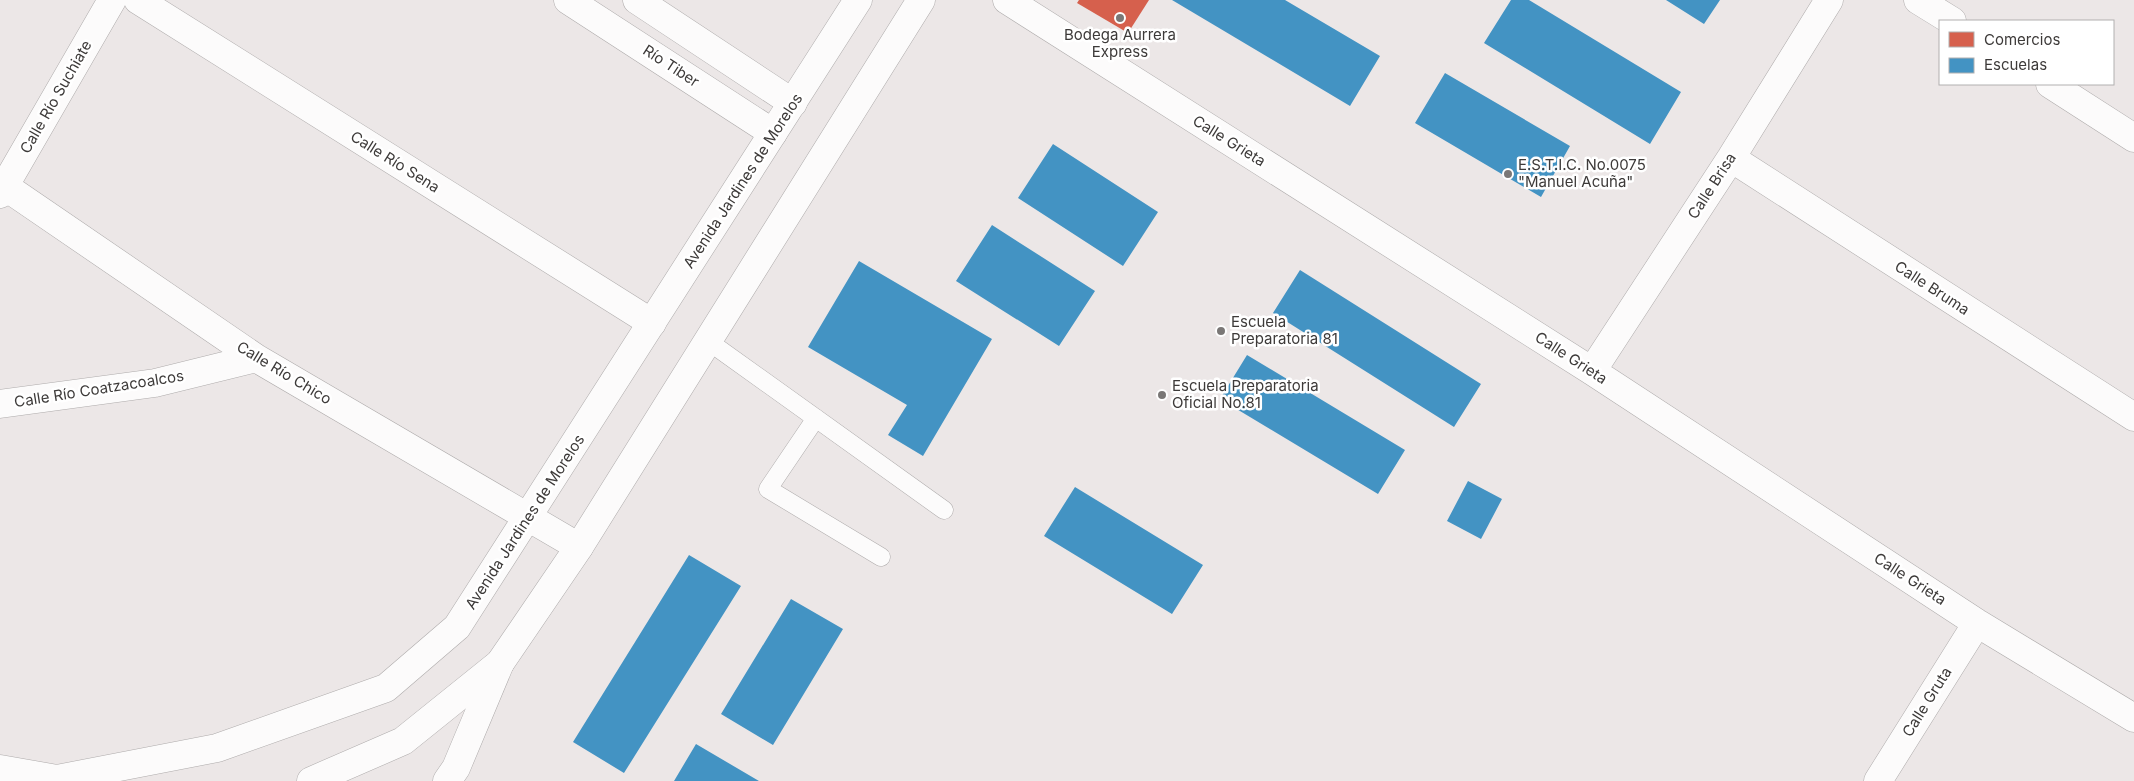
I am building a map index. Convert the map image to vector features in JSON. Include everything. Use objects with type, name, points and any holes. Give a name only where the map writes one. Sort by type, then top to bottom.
[{"type":"street","name":"Calle Río Suchiate","points":[[2,188],[112,0]]},
{"type":"street","name":"Calle Río Sena","points":[[138,0],[652,324]]},
{"type":"street","name":"Río Tiber","points":[[568,0],[774,133]]},
{"type":"street","points":[[637,0],[793,103]]},
{"type":"street","name":"Avenida Jardines de Morelos","points":[[0,769],[57,779],[217,748],[386,688],[457,627],[528,519],[858,0]]},
{"type":"street","points":[[448,781],[456,768],[500,663],[579,547],[921,0]]},
{"type":"street","name":"Calle Grieta","points":[[1007,0],[1592,371],[1977,623],[2134,718]]},
{"type":"street","name":"Calle Brisa","points":[[1592,371],[1731,158],[1829,0]]},
{"type":"street","points":[[1918,0],[1950,20]]},
{"type":"street","points":[[2052,85],[2134,138]]},
{"type":"street","name":"Calle Bruma","points":[[1731,158],[2134,417]]},
{"type":"street","name":"Calle Río Chico","points":[[2,188],[256,358],[528,519],[579,547]]},
{"type":"street","name":"Calle Río Coatzacoalcos","points":[[0,404],[156,383],[256,358]]},
{"type":"street","name":"Calle Gruta","points":[[1878,781],[1977,623]]},
{"type":"street","points":[[311,781],[403,741],[500,663]]},
{"type":"lane","points":[[708,341],[944,510]]},
{"type":"lane","points":[[816,418],[768,489],[880,556]]},
{"type":"building: Comercios","name":"Bodega Aurrera Express","points":[[1079,0],[1149,0],[1128,33],[1077,3]]},
{"type":"building: Escuelas","points":[[1172,0],[1285,0],[1380,56],[1350,106]]},
{"type":"building: Escuelas","points":[[1511,0],[1529,0],[1681,92],[1650,144],[1484,43]]},
{"type":"building: Escuelas","points":[[1666,0],[1720,0],[1704,24]]},
{"type":"building: Escuelas","points":[[1445,73],[1570,146],[1541,197],[1415,123]]},
{"type":"building: Escuelas","points":[[1053,144],[1158,212],[1123,266],[1018,198]]},
{"type":"building: Escuelas","points":[[992,225],[1095,291],[1059,346],[956,281]]},
{"type":"building: Escuelas","points":[[859,261],[992,339],[923,456],[888,435],[907,405],[808,347]]},
{"type":"building: Escuelas","points":[[1300,270],[1481,384],[1454,427],[1273,313]]},
{"type":"building: Escuelas","points":[[1247,355],[1405,450],[1378,494],[1220,399]]},
{"type":"building: Escuelas","points":[[1468,481],[1502,499],[1481,539],[1447,521]]},
{"type":"building: Escuelas","points":[[1075,487],[1203,565],[1172,614],[1044,536]]},
{"type":"building: Escuelas","points":[[689,555],[741,586],[624,773],[573,742]]},
{"type":"building: Escuelas","points":[[791,599],[843,629],[773,745],[721,714]]},
{"type":"building: Escuelas","points":[[696,744],[759,781],[674,781]]},
{"type":"place","name":"Bodega Aurrera Express","points":[[1120,18]]},
{"type":"place","name":"E.S.T.I.C. No.0075 \"Manuel Acuña\"","points":[[1508,174]]},
{"type":"place","name":"Escuela Preparatoria 81","points":[[1221,331]]},
{"type":"place","name":"Escuela Preparatoria Oficial No.81","points":[[1162,395]]}]
